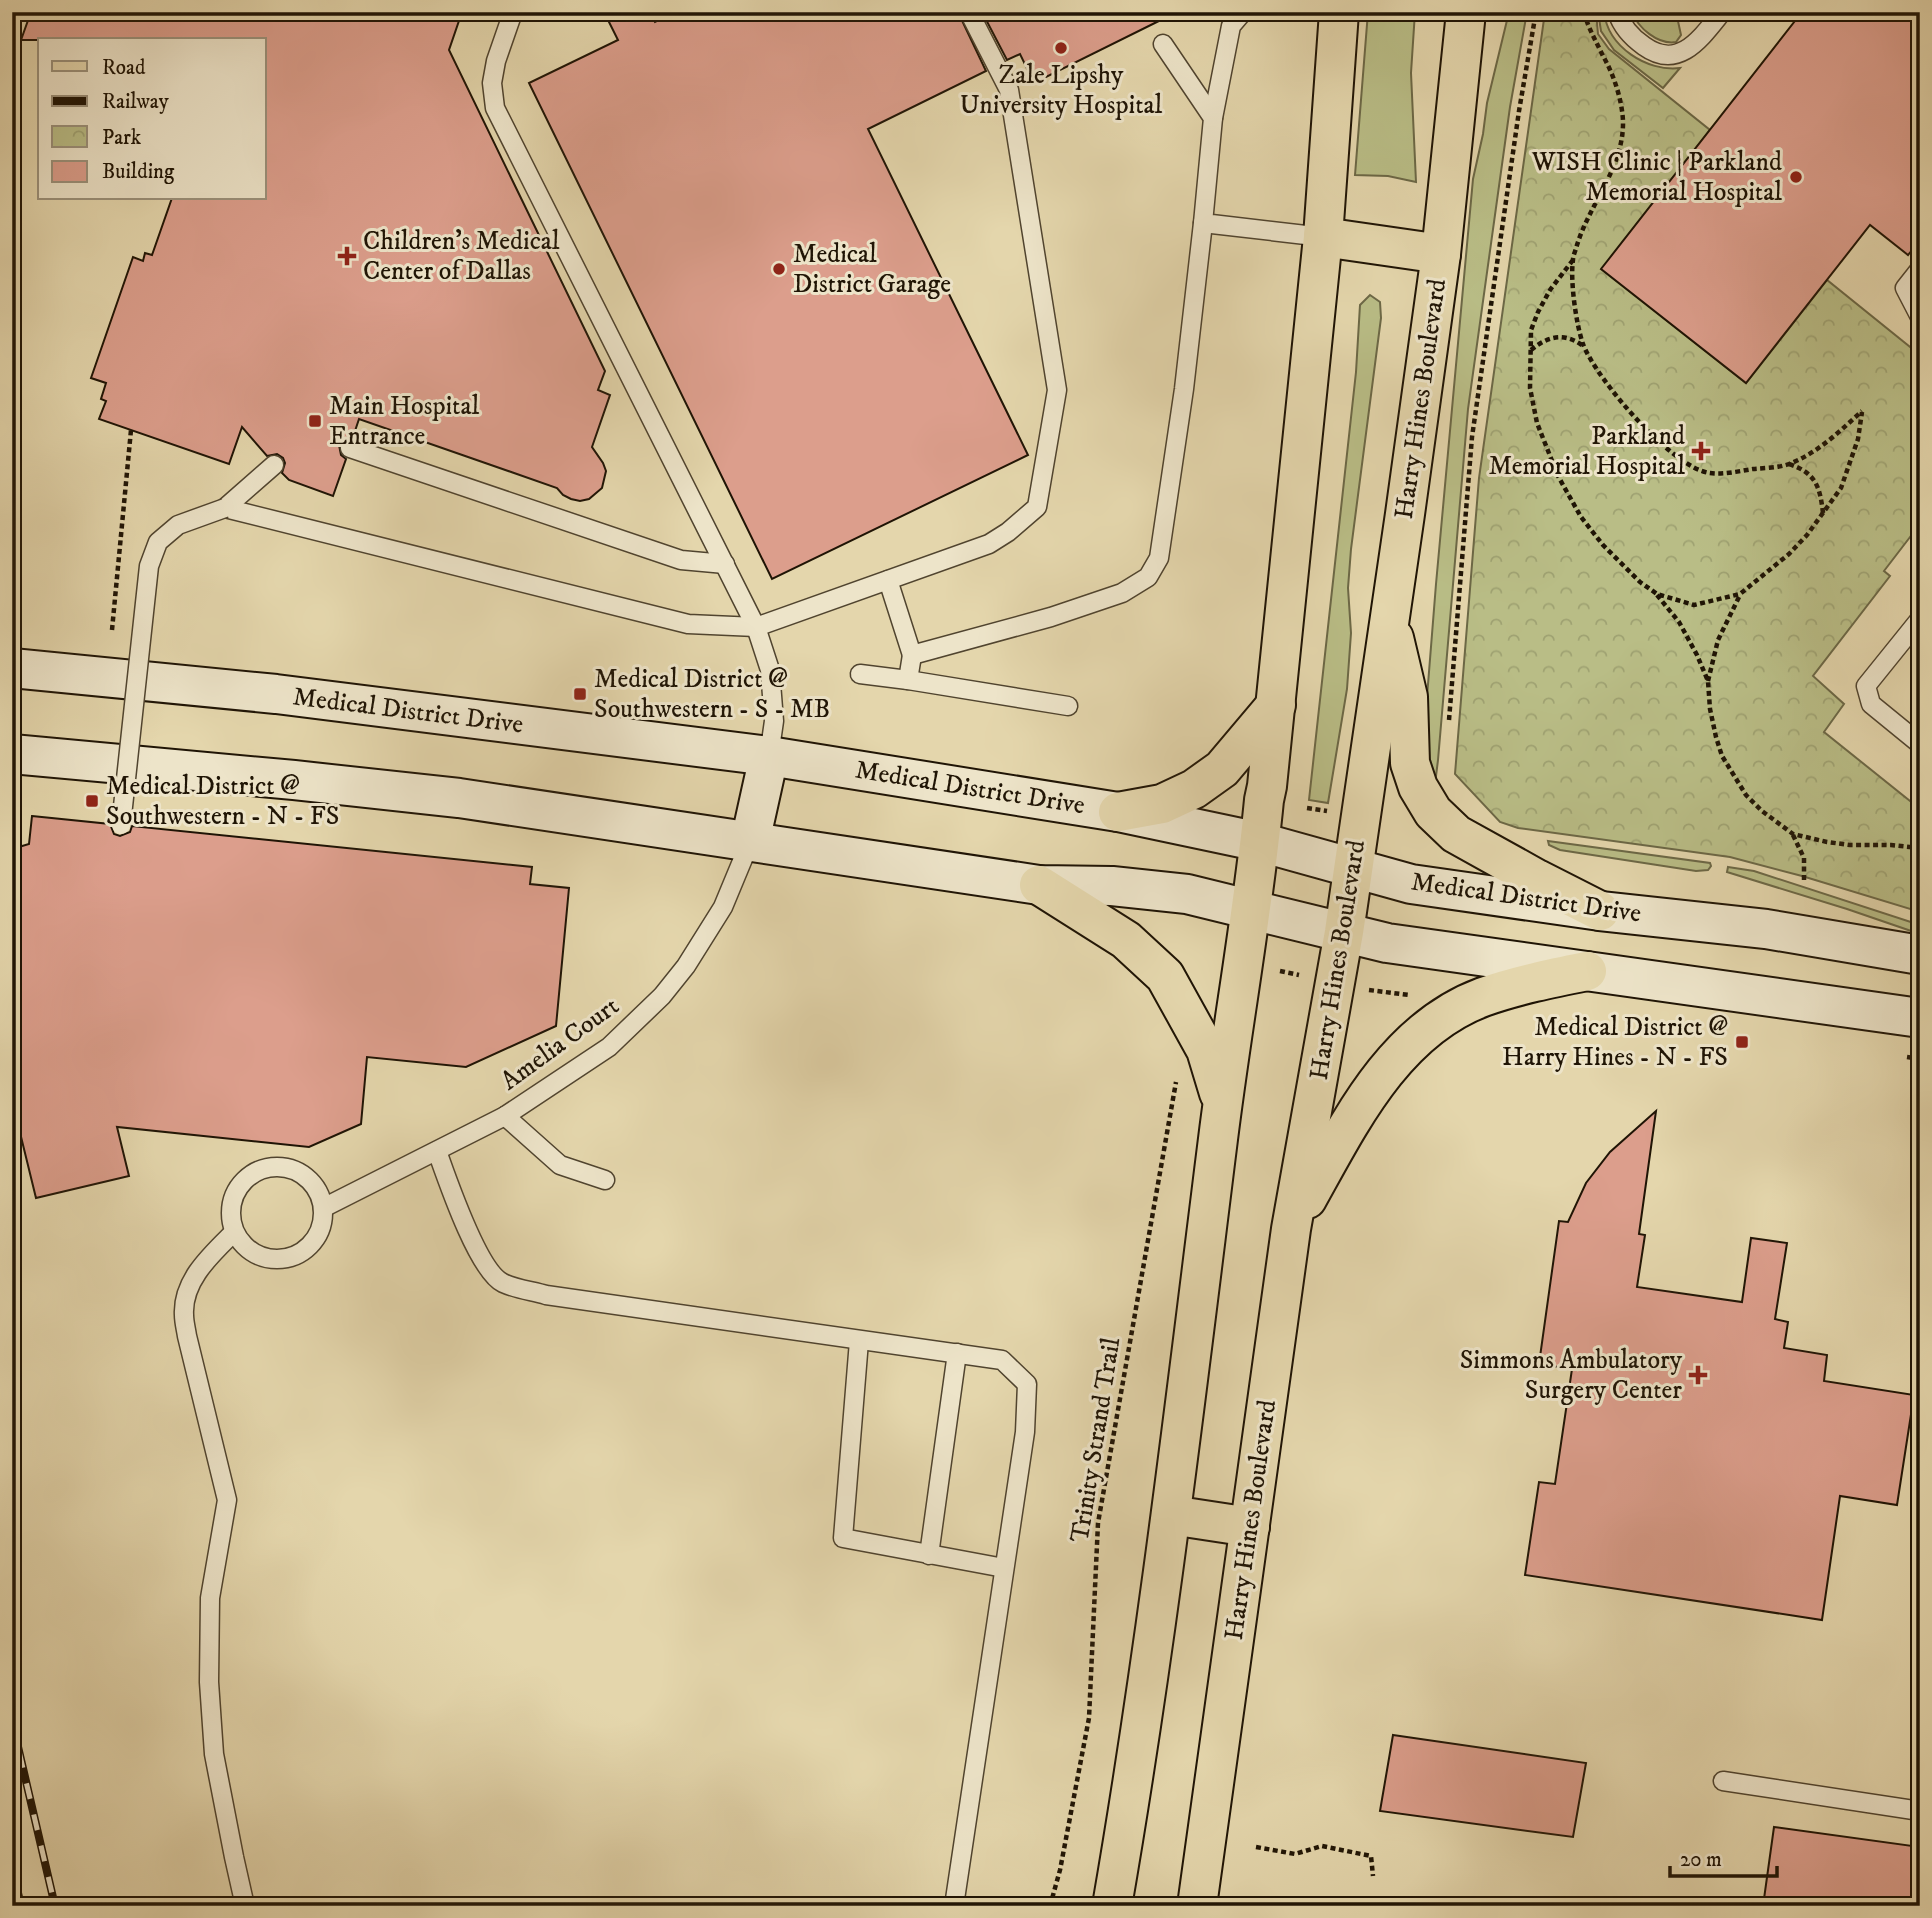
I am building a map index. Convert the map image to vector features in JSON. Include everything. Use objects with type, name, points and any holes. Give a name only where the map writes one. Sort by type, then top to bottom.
[{"type":"main road","points":[[1112,1906],[1133,1782],[1171,1515],[1222,1102],[1252,909],[1276,705],[1323,237],[1339,12]]},
{"type":"main road","name":"Harry Hines Boulevard","points":[[1197,1906],[1292,1229],[1344,932],[1441,254],[1466,12]]},
{"type":"main road","points":[[1323,237],[1441,254]]},
{"type":"main road","points":[[1389,619],[1408,698],[1410,763],[1418,787],[1433,812],[1456,834],[1600,911]]},
{"type":"main road","name":"Medical District Drive","points":[[12,668],[276,694],[769,756],[1118,812],[1260,842],[1411,884],[1600,911],[1766,929],[1920,955]]},
{"type":"main road","points":[[1118,812],[1163,804],[1194,789],[1222,769],[1276,705]]},
{"type":"main road","points":[[12,754],[459,798],[1040,885],[1111,886],[1187,894],[1387,943],[1920,1018]]},
{"type":"main road","points":[[750,842],[769,756]]},
{"type":"main road","points":[[1040,885],[1126,940],[1165,976],[1206,1049],[1222,1102]]},
{"type":"main road","points":[[1292,1229],[1357,1110],[1379,1078],[1417,1039],[1445,1016],[1482,998],[1587,971]]},
{"type":"main road","points":[[1171,1515],[1250,1527]]},
{"type":"lane","points":[[513,12],[496,61],[492,83],[495,108],[756,627],[770,670],[774,721],[769,756]]},
{"type":"lane","points":[[225,508],[688,624],[756,627],[989,544],[1008,532],[1037,507],[1057,390],[1009,90],[969,12]]},
{"type":"lane","points":[[912,655],[1051,617],[1122,593],[1148,577],[1159,558],[1184,389],[1213,118],[1231,26],[1243,12]]},
{"type":"lane","points":[[1618,12],[1621,23],[1634,38],[1655,54],[1669,55],[1681,53],[1702,38],[1722,12]]},
{"type":"lane","points":[[1163,44],[1213,118]]},
{"type":"lane","points":[[1203,223],[1323,237]]},
{"type":"lane","points":[[1920,269],[1905,288],[1920,317]]},
{"type":"lane","points":[[350,448],[681,560],[725,564]]},
{"type":"lane","points":[[121,825],[149,566],[158,542],[178,524],[225,508],[274,465]]},
{"type":"lane","points":[[888,580],[912,655],[908,680]]},
{"type":"lane","points":[[1920,619],[1867,686],[1871,704],[1920,744]]},
{"type":"lane","points":[[860,674],[1068,706]]},
{"type":"lane","name":"Amelia Court","points":[[323,1208],[505,1116],[609,1047],[662,996],[686,966],[723,907],[750,842]]},
{"type":"lane","points":[[505,1116],[561,1165],[605,1181]]},
{"type":"lane","points":[[437,1151],[458,1209],[483,1262],[501,1282],[546,1295],[1002,1360],[1027,1384],[1025,1432],[954,1906]]},
{"type":"lane","points":[[284,1167],[302,1174],[316,1189],[323,1208],[320,1232],[311,1246],[298,1255],[282,1260],[262,1258],[245,1248],[234,1232],[230,1212],[234,1193],[246,1177],[264,1168],[284,1167]]},
{"type":"lane","points":[[234,1232],[203,1263],[187,1292],[183,1313],[227,1500],[210,1598],[209,1682],[214,1754],[246,1906]]},
{"type":"lane","points":[[859,1341],[843,1538],[1004,1568]]},
{"type":"lane","points":[[929,1555],[957,1353]]},
{"type":"lane","points":[[1723,1780],[1920,1811]]},
{"type":"path","points":[[1449,720],[1472,437],[1536,12]]},
{"type":"path","points":[[1584,12],[1615,84],[1623,123],[1613,169],[1583,225],[1573,260],[1574,303],[1584,346],[1597,371],[1625,407],[1678,458],[1696,470],[1712,474],[1788,464],[1836,436],[1862,411],[1858,439],[1841,488],[1807,536],[1740,594],[1718,640],[1708,681],[1710,709],[1722,756],[1746,794],[1762,811],[1793,834],[1850,845],[1920,848]]},
{"type":"path","points":[[1573,260],[1550,290],[1531,330],[1530,388],[1537,423],[1558,476],[1581,517],[1603,545],[1640,583],[1657,594],[1694,605],[1740,594]]},
{"type":"path","points":[[1530,351],[1542,342],[1560,336],[1584,346]]},
{"type":"path","points":[[112,633],[131,430]]},
{"type":"path","points":[[1788,464],[1808,473],[1817,484],[1824,514]]},
{"type":"path","points":[[1657,594],[1679,622],[1708,681]]},
{"type":"path","points":[[1307,808],[1330,811]]},
{"type":"path","points":[[1793,834],[1804,858],[1804,881]]},
{"type":"path","points":[[1361,988],[1418,997]]},
{"type":"path","points":[[1906,1057],[1920,1059]]},
{"type":"path","name":"Trinity Strand Trail","points":[[1051,1906],[1089,1718],[1098,1523],[1178,1074]]},
{"type":"path","points":[[1256,1847],[1295,1854],[1322,1846],[1371,1856],[1373,1876]]},
{"type":"green space","points":[[1368,12],[1415,12],[1411,73],[1416,182],[1388,176],[1355,175]]},
{"type":"green space","points":[[1509,12],[1527,12],[1510,107],[1468,409],[1438,760],[1436,776],[1431,778],[1426,755],[1425,722],[1473,179],[1487,103]]},
{"type":"green space","name":"Parkland Memorial Hospital","points":[[1545,12],[1596,12],[1598,34],[1609,49],[1710,130],[1602,269],[1746,383],[1827,280],[1920,355],[1920,524],[1884,571],[1890,576],[1813,676],[1844,704],[1824,732],[1920,809],[1920,912],[1730,857],[1518,828],[1500,822],[1455,774],[1479,478]]},
{"type":"green space","points":[[1598,12],[1604,12],[1613,36],[1631,55],[1655,66],[1680,68],[1663,88],[1614,50],[1601,31]]},
{"type":"green space","points":[[1632,12],[1676,12],[1681,35],[1676,42],[1662,41],[1644,29]]},
{"type":"green space","points":[[1370,295],[1380,302],[1381,318],[1351,549],[1348,588],[1351,633],[1347,689],[1328,803],[1309,800],[1356,372],[1360,305]]},
{"type":"green space","points":[[1548,841],[1710,863],[1711,866],[1708,870],[1696,871],[1560,850],[1549,845]]},
{"type":"green space","points":[[1728,867],[1754,871],[1920,925],[1920,934],[1727,872]]},
{"type":"building","name":"Children's Medical Center of Dallas","points":[[31,12],[462,12],[449,50],[605,371],[598,390],[610,395],[592,447],[606,471],[602,488],[589,499],[571,499],[557,488],[359,419],[353,437],[343,439],[339,445],[341,455],[346,459],[333,496],[289,480],[282,473],[285,463],[283,458],[277,454],[267,456],[242,427],[229,464],[99,419],[106,401],[101,399],[106,383],[91,378],[133,257],[143,261],[145,253],[152,255],[171,200],[266,200],[266,38],[21,40]]},
{"type":"building","name":"Medical District Garage","points":[[604,12],[650,12],[655,22],[675,12],[958,12],[986,71],[868,129],[1028,455],[772,579],[529,83],[618,40]]},
{"type":"building","name":"Zale Lipshy University Hospital","points":[[982,12],[1177,12],[1034,83],[1020,54],[1007,60]]},
{"type":"building","name":"WISH Clinic | Parkland Memorial Hospital","points":[[1802,12],[1920,12],[1920,240],[1908,255],[1870,225],[1746,383],[1601,269]]},
{"type":"building","points":[[32,816],[110,824],[114,834],[120,836],[130,832],[132,826],[532,867],[530,884],[569,888],[556,1026],[466,1067],[367,1057],[361,1124],[309,1147],[117,1127],[129,1176],[36,1198],[12,1100],[12,849],[29,844]]},
{"type":"building","name":"Simmons Ambulatory Surgery Center","points":[[1656,1111],[1639,1234],[1645,1235],[1637,1287],[1742,1302],[1751,1238],[1787,1243],[1775,1319],[1788,1322],[1784,1348],[1827,1355],[1824,1381],[1914,1395],[1897,1505],[1840,1496],[1822,1620],[1525,1575],[1539,1482],[1555,1484],[1572,1369],[1539,1364],[1559,1221],[1568,1222],[1586,1183],[1610,1152]]},
{"type":"building","points":[[1393,1735],[1586,1763],[1573,1837],[1380,1811]]},
{"type":"building","points":[[1774,1827],[1920,1847],[1920,1906],[1763,1906]]},
{"type":"railway","points":[[12,1721],[55,1906]]},
{"type":"railway","points":[[12,1867],[21,1906]]},
{"type":"place","name":"Zale Lipshy University Hospital","points":[[1061,48]]},
{"type":"place","name":"WISH Clinic | Parkland Memorial Hospital","points":[[1796,177]]},
{"type":"place","name":"Children's Medical Center of Dallas","points":[[347,256]]},
{"type":"place","name":"Medical District Garage","points":[[779,269]]},
{"type":"place","name":"Main Hospital Entrance","points":[[315,421]]},
{"type":"place","name":"Parkland Memorial Hospital","points":[[1701,451]]},
{"type":"place","name":"Medical District @ Southwestern - S - MB","points":[[580,694]]},
{"type":"place","name":"Medical District @ Southwestern - N - FS","points":[[92,801]]},
{"type":"place","name":"Medical District @ Harry Hines - N - FS","points":[[1742,1042]]},
{"type":"place","name":"Simmons Ambulatory Surgery Center","points":[[1698,1375]]}]
